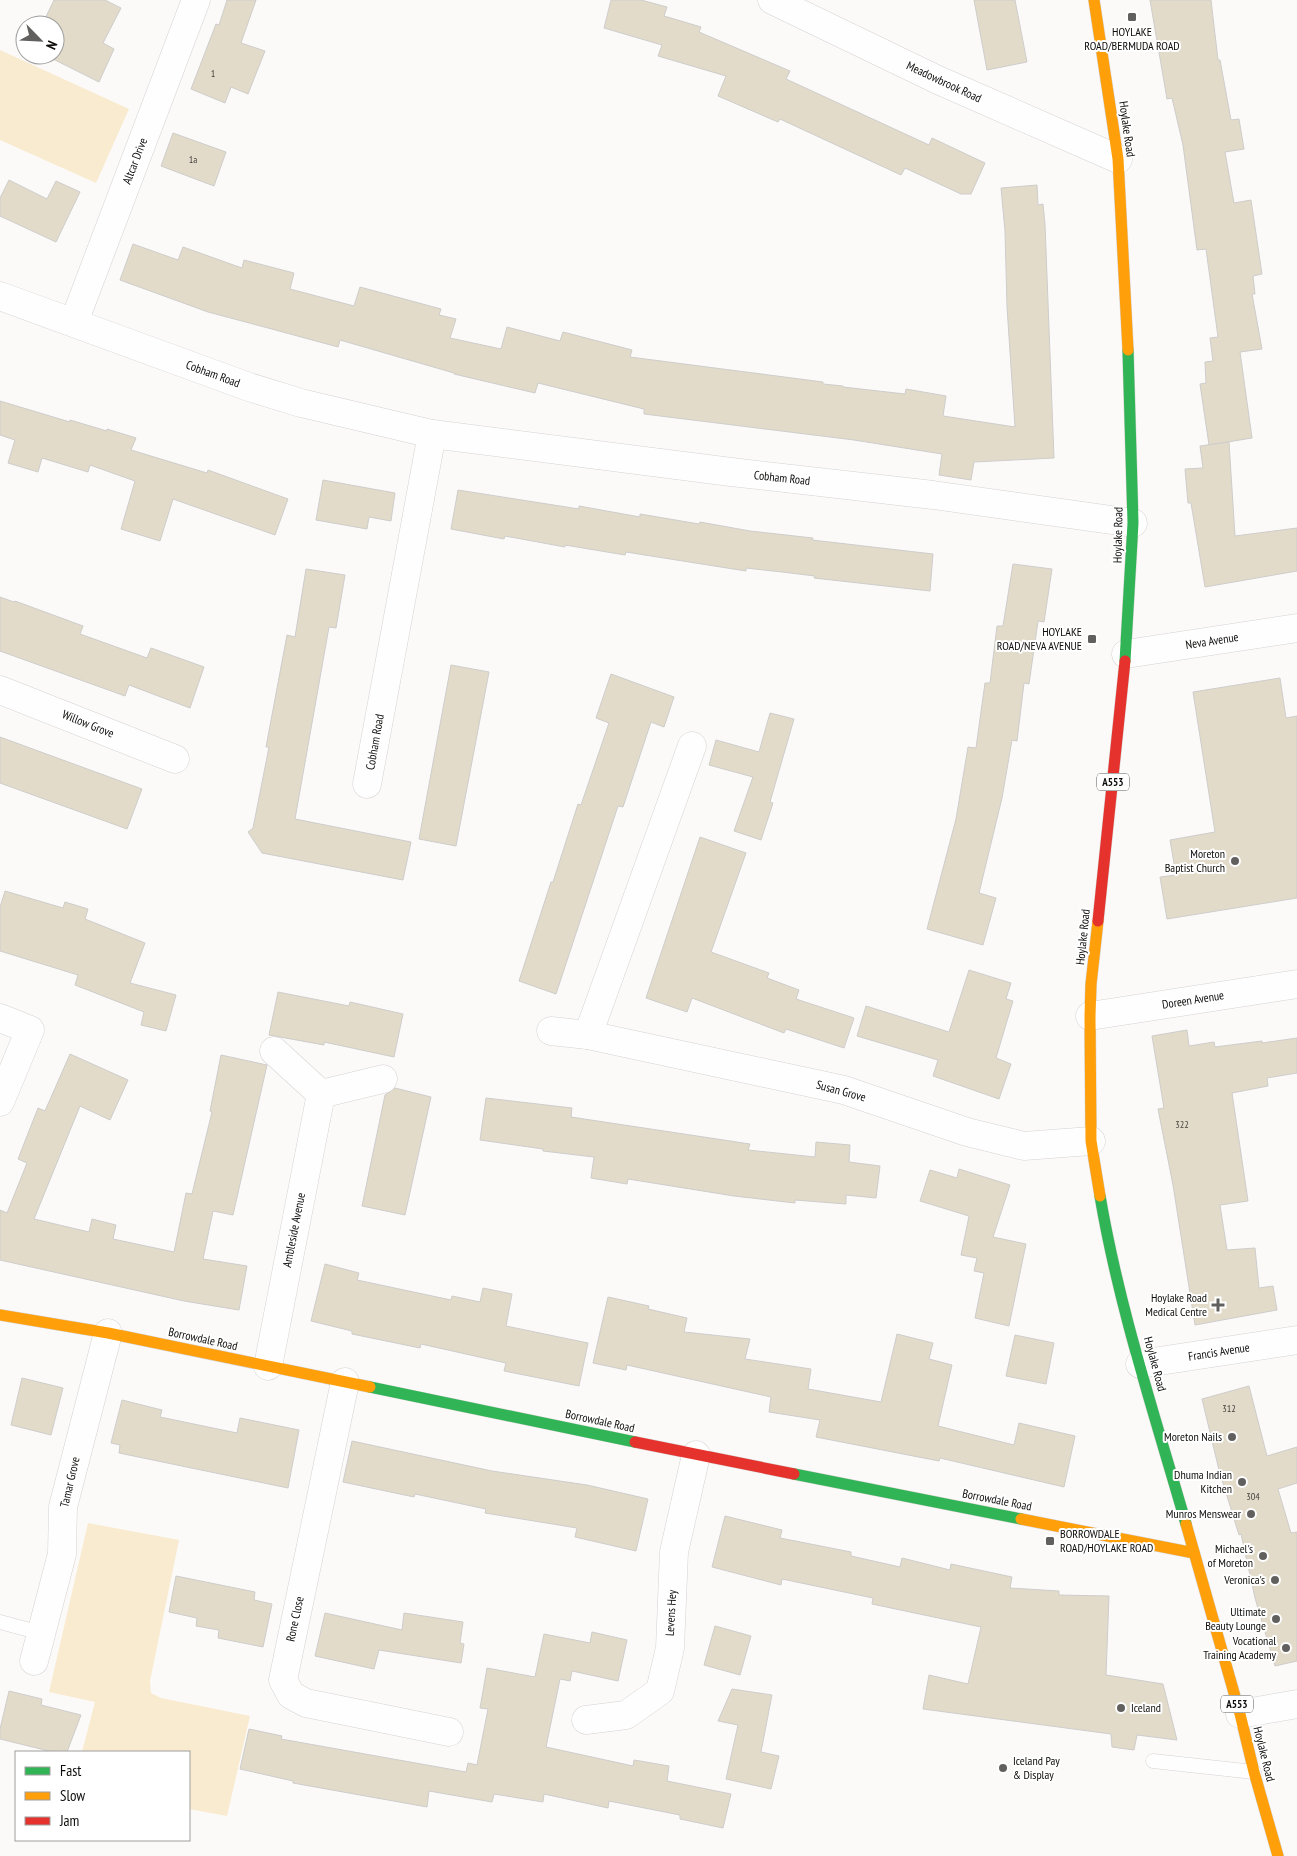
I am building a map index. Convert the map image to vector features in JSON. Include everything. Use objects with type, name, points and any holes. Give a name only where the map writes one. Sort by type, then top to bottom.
[{"type":"main road","name":"Hoylake Road","points":[[1094,0],[1118,160],[1127,313],[1133,523],[1126,654],[1092,975],[1090,1016],[1091,1141],[1107,1236],[1140,1364],[1240,1714],[1278,1856]]},
{"type":"main road","name":"Borrowdale Road","points":[[0,1315],[108,1333],[696,1455],[1194,1553]]},
{"type":"street","name":"Altcar Drive","points":[[74,322],[196,0]]},
{"type":"street","name":"Meadowbrook Road","points":[[772,0],[938,80],[1118,160]]},
{"type":"street","name":"Cobham Road","points":[[0,296],[249,387],[301,403],[432,434],[731,472],[933,495],[1133,523]]},
{"type":"street","name":"Cobham Road","points":[[367,784],[432,434]]},
{"type":"street","name":"Neva Avenue","points":[[1126,654],[1297,628]]},
{"type":"street","name":"Willow Grove","points":[[0,690],[175,759]]},
{"type":"street","points":[[588,1035],[692,746]]},
{"type":"street","name":"Doreen Avenue","points":[[1090,1016],[1297,984]]},
{"type":"street","points":[[0,1018],[30,1030],[0,1102]]},
{"type":"street","name":"Susan Grove","points":[[551,1031],[588,1035],[844,1090],[967,1132],[1024,1146],[1091,1141]]},
{"type":"street","points":[[274,1051],[321,1094],[383,1080]]},
{"type":"street","name":"Ambleside Avenue","points":[[268,1366],[321,1094]]},
{"type":"street","name":"Tamar Grove","points":[[34,1661],[62,1554],[63,1507],[108,1333]]},
{"type":"street","name":"Francis Avenue","points":[[1140,1364],[1297,1340]]},
{"type":"street","name":"Rone Close","points":[[345,1382],[283,1680],[291,1695],[306,1703],[449,1732]]},
{"type":"street","name":"Levens Hey","points":[[586,1720],[626,1715],[660,1691],[670,1648],[674,1552],[696,1455]]},
{"type":"street","points":[[1240,1714],[1297,1704]]},
{"type":"lane","points":[[0,1622],[41,1633]]},
{"type":"lane","points":[[1153,1761],[1254,1772]]},
{"type":"shaded area","points":[[0,50],[15,57],[15,65],[33,65],[129,109],[96,183],[0,140]]},
{"type":"shaded area","points":[[88,1523],[179,1540],[150,1681],[151,1693],[161,1698],[250,1716],[227,1816],[190,1809],[190,1751],[82,1751],[95,1702],[49,1692]]},
{"type":"building","points":[[54,0],[105,0],[121,8],[103,43],[114,49],[99,82],[65,65],[65,15],[47,15]]},
{"type":"building","points":[[227,0],[256,0],[241,43],[265,51],[248,94],[231,87],[225,103],[191,89],[216,24],[219,25]]},
{"type":"building","points":[[611,0],[641,0],[667,7],[664,16],[701,27],[699,32],[790,71],[786,79],[929,145],[932,138],[985,163],[971,194],[961,194],[905,168],[901,175],[780,119],[778,122],[718,96],[726,76],[658,56],[662,45],[604,28]]},
{"type":"building","points":[[974,0],[1015,0],[1027,62],[987,70]]},
{"type":"building","points":[[1150,0],[1211,0],[1218,60],[1220,60],[1231,120],[1239,119],[1244,149],[1225,152],[1234,203],[1251,200],[1262,274],[1253,276],[1255,294],[1252,294],[1262,349],[1240,352],[1252,438],[1209,445],[1200,384],[1206,383],[1205,362],[1213,361],[1210,338],[1218,337],[1206,249],[1197,250],[1183,145],[1172,98],[1167,99]]},
{"type":"building","points":[[173,133],[226,152],[214,186],[161,166]]},
{"type":"building","points":[[9,180],[47,199],[56,181],[80,192],[56,242],[0,216],[0,198]]},
{"type":"building","points":[[1037,185],[1038,205],[1043,204],[1045,224],[1054,458],[974,462],[971,480],[939,475],[942,454],[854,440],[644,414],[644,409],[538,383],[535,393],[454,374],[340,340],[338,347],[208,312],[120,280],[133,244],[178,260],[183,247],[242,268],[244,260],[294,273],[290,289],[354,306],[360,287],[441,309],[439,315],[456,319],[450,338],[501,349],[507,327],[560,341],[563,332],[632,350],[630,357],[823,382],[823,384],[843,387],[905,394],[906,389],[946,396],[943,416],[1015,427],[1001,188]]},
{"type":"building","points":[[0,401],[70,422],[70,420],[136,438],[131,450],[207,473],[208,470],[288,499],[275,535],[173,499],[160,541],[121,529],[135,481],[90,465],[88,472],[42,458],[38,472],[8,463],[15,440],[0,435]]},
{"type":"building","points":[[1229,442],[1235,536],[1297,528],[1297,571],[1205,587],[1191,503],[1188,503],[1185,469],[1203,468],[1200,446]]},
{"type":"building","points":[[323,480],[395,493],[391,521],[369,517],[367,529],[316,520]]},
{"type":"building","points":[[458,490],[579,509],[579,506],[640,517],[640,514],[699,524],[700,522],[750,531],[813,538],[812,540],[933,554],[930,591],[746,568],[746,571],[626,552],[625,555],[565,545],[565,547],[505,536],[504,539],[451,529]]},
{"type":"building","points":[[1013,564],[1052,569],[1044,622],[1038,621],[1029,684],[1024,683],[1017,741],[1012,740],[1002,798],[979,893],[996,898],[983,945],[927,929],[956,819],[968,747],[976,748],[985,683],[990,683],[997,626],[1003,626]]},
{"type":"building","points":[[306,569],[345,575],[336,628],[329,627],[295,819],[411,842],[403,880],[262,853],[248,832],[253,828],[269,747],[266,747],[287,635],[295,637]]},
{"type":"building","points":[[0,597],[83,626],[80,634],[147,658],[151,648],[204,667],[190,708],[129,685],[125,696],[0,651]]},
{"type":"building","points":[[451,665],[489,672],[456,846],[419,839]]},
{"type":"building","points":[[611,674],[674,697],[664,727],[651,722],[623,807],[618,806],[556,994],[519,981],[578,804],[581,805],[609,723],[596,718]]},
{"type":"building","points":[[1280,678],[1286,718],[1297,716],[1297,898],[1167,919],[1160,877],[1176,875],[1170,840],[1215,832],[1193,692]]},
{"type":"building","points":[[770,713],[794,719],[770,802],[773,803],[761,840],[734,831],[753,777],[709,765],[716,740],[759,752]]},
{"type":"building","points":[[0,737],[142,789],[127,829],[0,783]]},
{"type":"building","points":[[700,837],[746,853],[711,952],[769,973],[767,978],[799,990],[796,999],[854,1018],[844,1048],[786,1029],[784,1033],[692,998],[687,1012],[646,998]]},
{"type":"building","points":[[5,891],[63,908],[65,902],[88,909],[85,919],[145,943],[130,983],[176,995],[166,1031],[141,1025],[144,1012],[75,985],[78,975],[0,951],[0,907]]},
{"type":"building","points":[[969,970],[1011,983],[1006,999],[1013,1001],[996,1058],[1011,1064],[999,1099],[933,1076],[938,1060],[857,1036],[866,1006],[949,1032]]},
{"type":"building","points":[[278,992],[349,1006],[350,1002],[403,1014],[394,1057],[324,1042],[324,1045],[269,1035]]},
{"type":"building","points":[[1187,1030],[1189,1046],[1214,1042],[1215,1047],[1297,1038],[1297,1073],[1267,1078],[1268,1086],[1232,1093],[1248,1201],[1220,1205],[1227,1250],[1255,1248],[1259,1288],[1273,1286],[1277,1310],[1195,1325],[1173,1185],[1158,1109],[1164,1108],[1152,1036]]},
{"type":"building","points":[[70,1054],[128,1080],[110,1120],[80,1106],[34,1219],[89,1232],[92,1219],[116,1225],[113,1239],[174,1252],[186,1193],[192,1194],[212,1112],[210,1111],[221,1055],[267,1065],[233,1215],[213,1211],[203,1259],[247,1266],[239,1310],[184,1301],[0,1260],[0,1210],[7,1213],[27,1163],[18,1159],[38,1108],[45,1111]]},
{"type":"building","points":[[395,1088],[431,1097],[405,1215],[362,1206],[385,1095]]},
{"type":"building","points":[[486,1098],[572,1108],[571,1117],[750,1144],[748,1150],[815,1157],[816,1142],[850,1145],[849,1162],[880,1166],[876,1198],[846,1195],[846,1204],[795,1200],[795,1203],[734,1196],[628,1179],[627,1184],[591,1178],[594,1157],[543,1151],[543,1149],[480,1140]]},
{"type":"building","points":[[959,1169],[1010,1185],[993,1237],[1026,1244],[1009,1326],[975,1318],[984,1273],[974,1271],[977,1258],[961,1255],[969,1216],[920,1201],[930,1170],[957,1178]]},
{"type":"building","points":[[325,1264],[359,1273],[357,1280],[451,1300],[452,1296],[480,1302],[483,1288],[512,1294],[506,1326],[588,1343],[579,1386],[504,1371],[506,1363],[421,1344],[420,1348],[352,1334],[352,1331],[311,1321]]},
{"type":"building","points":[[608,1297],[649,1306],[648,1309],[687,1318],[684,1332],[750,1339],[745,1359],[811,1369],[808,1389],[881,1402],[897,1334],[933,1343],[929,1359],[952,1365],[938,1426],[1014,1445],[1019,1423],[1075,1436],[1064,1487],[940,1458],[939,1461],[816,1437],[820,1420],[769,1412],[771,1397],[627,1365],[626,1370],[593,1363]]},
{"type":"building","points":[[1015,1335],[1054,1343],[1046,1384],[1006,1376]]},
{"type":"building","points":[[22,1378],[63,1388],[51,1435],[11,1425]]},
{"type":"building","points":[[1249,1386],[1267,1456],[1297,1447],[1297,1483],[1278,1489],[1291,1533],[1297,1532],[1297,1661],[1275,1666],[1255,1598],[1241,1534],[1239,1535],[1219,1470],[1202,1399]]},
{"type":"building","points":[[122,1400],[162,1410],[160,1417],[237,1433],[240,1418],[299,1430],[288,1488],[119,1453],[120,1445],[111,1443]]},
{"type":"building","points":[[352,1441],[492,1471],[587,1485],[648,1499],[636,1551],[575,1537],[577,1528],[485,1513],[486,1509],[415,1494],[414,1497],[343,1482]]},
{"type":"building","points":[[725,1516],[782,1530],[780,1538],[851,1552],[851,1556],[900,1567],[902,1558],[950,1570],[951,1564],[1012,1577],[1010,1588],[1059,1591],[1059,1595],[1109,1596],[1106,1675],[1163,1684],[1177,1740],[1137,1735],[1134,1750],[1112,1747],[1111,1734],[923,1709],[929,1675],[968,1684],[981,1627],[872,1604],[873,1598],[782,1579],[781,1585],[712,1567]]},
{"type":"building","points":[[176,1576],[255,1592],[254,1600],[272,1604],[263,1647],[218,1638],[219,1630],[196,1626],[197,1618],[169,1612]]},
{"type":"building","points":[[325,1613],[402,1630],[404,1613],[463,1622],[460,1643],[464,1644],[461,1663],[379,1650],[374,1669],[315,1656]]},
{"type":"building","points":[[715,1626],[751,1636],[740,1675],[704,1665]]},
{"type":"building","points":[[592,1632],[627,1640],[618,1681],[572,1671],[570,1681],[560,1679],[546,1747],[633,1766],[634,1760],[669,1766],[667,1781],[731,1794],[723,1828],[680,1819],[680,1815],[609,1801],[608,1808],[544,1794],[543,1802],[494,1794],[492,1802],[429,1791],[427,1807],[293,1783],[293,1781],[240,1769],[249,1729],[282,1736],[281,1739],[466,1772],[468,1763],[477,1765],[488,1709],[480,1708],[487,1668],[535,1677],[544,1634],[590,1643]]},
{"type":"building","points":[[732,1689],[772,1695],[761,1752],[779,1756],[771,1789],[726,1779],[738,1725],[718,1721]]},
{"type":"building","points":[[9,1691],[42,1699],[41,1705],[81,1715],[67,1751],[49,1751],[0,1739],[0,1729]]},
{"type":"traffic: fast","points":[[1125,661],[1133,523],[1128,350]]},
{"type":"traffic: fast","points":[[1100,1196],[1127,1321],[1186,1524]]},
{"type":"traffic: fast","points":[[370,1387],[635,1442]]},
{"type":"traffic: fast","points":[[794,1474],[1021,1519]]},
{"type":"traffic: slow","points":[[1094,0],[1118,159],[1128,350]]},
{"type":"traffic: slow","points":[[1098,921],[1091,984],[1090,1016],[1091,1141],[1100,1196]]},
{"type":"traffic: slow","points":[[0,1315],[108,1333],[370,1387]]},
{"type":"traffic: slow","points":[[1021,1519],[1194,1553]]},
{"type":"traffic: slow","points":[[1186,1524],[1278,1856]]},
{"type":"traffic: jam","points":[[1098,921],[1125,661]]},
{"type":"traffic: jam","points":[[635,1442],[794,1474]]},
{"type":"place","name":"HOYLAKE ROAD/BERMUDA ROAD","points":[[1132,17]]},
{"type":"place","name":"HOYLAKE ROAD/NEVA AVENUE","points":[[1092,639]]},
{"type":"place","name":"Moreton Baptist Church","points":[[1235,861]]},
{"type":"place","name":"Hoylake Road Medical Centre","points":[[1218,1305]]},
{"type":"place","name":"Moreton Nails","points":[[1232,1437]]},
{"type":"place","name":"Dhuma Indian Kitchen","points":[[1242,1482]]},
{"type":"place","name":"Munros Menswear","points":[[1251,1514]]},
{"type":"place","name":"BORROWDALE ROAD/HOYLAKE ROAD","points":[[1050,1541]]},
{"type":"place","name":"Michael's of Moreton","points":[[1263,1556]]},
{"type":"place","name":"Veronica's","points":[[1275,1580]]},
{"type":"place","name":"Ultimate Beauty Lounge","points":[[1276,1619]]},
{"type":"place","name":"Vocational Training Academy","points":[[1286,1648]]},
{"type":"place","name":"Iceland","points":[[1121,1708]]},
{"type":"place","name":"Iceland Pay & Display","points":[[1003,1768]]}]
